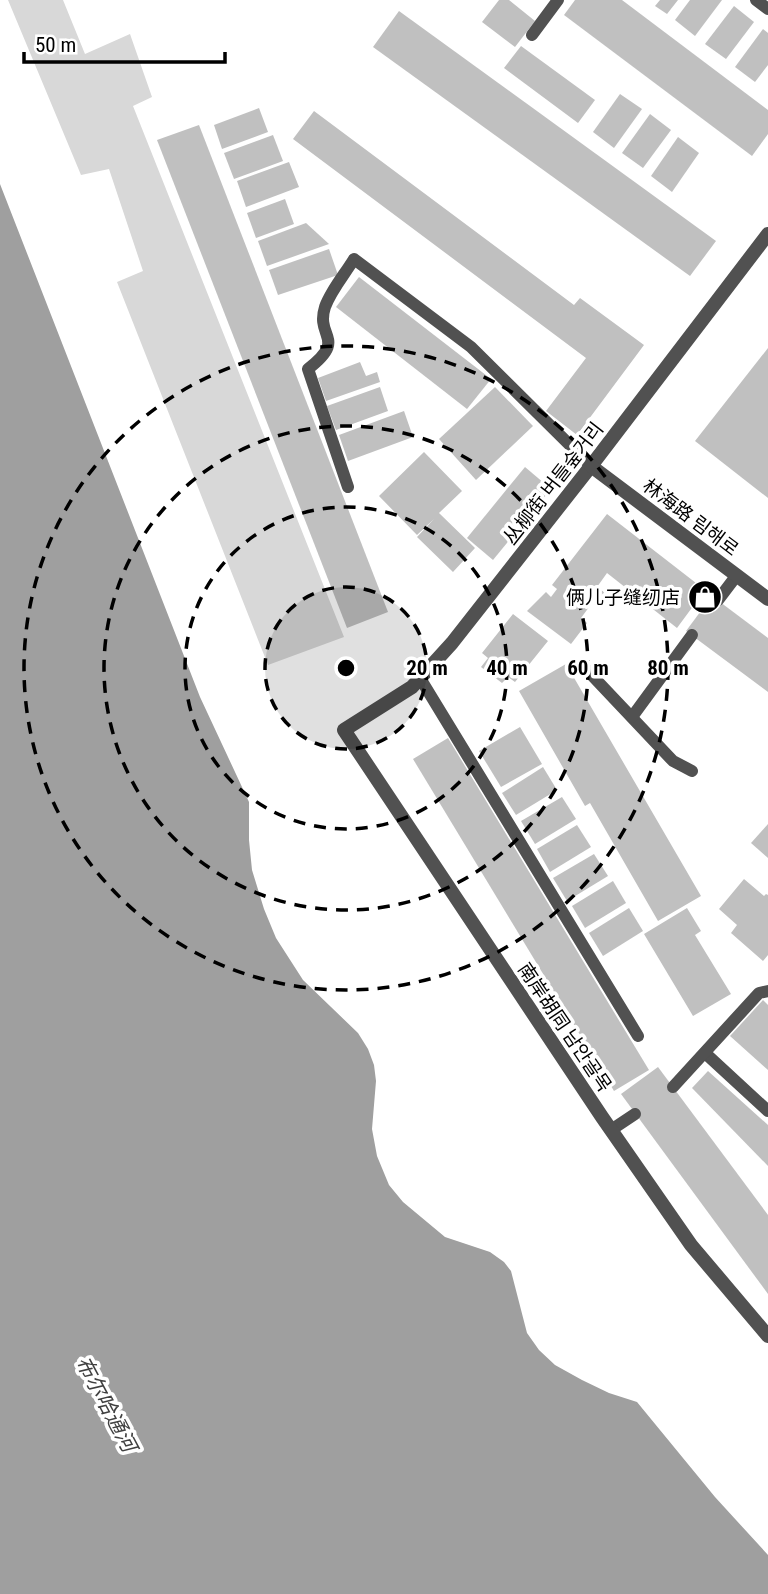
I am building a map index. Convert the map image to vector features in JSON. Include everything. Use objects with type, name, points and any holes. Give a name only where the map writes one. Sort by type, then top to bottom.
[{"type":"street","name":"丛柳街 버들숲거리","points":[[344,730],[412,687],[452,643],[768,234]]},
{"type":"street","name":"林海路 림해로","points":[[591,466],[768,599]]},
{"type":"street","name":"南岸胡同 남안골목","points":[[344,730],[691,1245],[768,1336]]},
{"type":"lane","points":[[532,35],[558,0]]},
{"type":"lane","points":[[755,0],[768,9]]},
{"type":"lane","points":[[348,487],[308,369],[327,351],[330,341],[323,318],[326,305],[354,259],[471,347],[591,466]]},
{"type":"lane","points":[[718,600],[737,575]]},
{"type":"lane","points":[[632,717],[692,635]]},
{"type":"lane","points":[[585,668],[673,761],[692,771]]},
{"type":"lane","points":[[420,678],[638,1036]]},
{"type":"lane","points":[[673,1087],[759,993],[768,991]]},
{"type":"lane","points":[[705,1053],[768,1111]]},
{"type":"lane","points":[[611,1130],[635,1114]]},
{"type":"shaded area","points":[[8,0],[63,0],[85,54],[130,34],[152,97],[133,106],[344,637],[268,665],[117,282],[143,271],[109,169],[81,175]]},
{"type":"water","name":"布尔哈通河","points":[[0,184],[200,697],[249,802],[252,870],[276,938],[303,980],[358,1033],[368,1049],[376,1081],[372,1129],[377,1156],[389,1185],[403,1202],[445,1237],[490,1252],[504,1262],[511,1271],[527,1333],[539,1350],[555,1365],[609,1393],[637,1402],[715,1497],[768,1555],[768,1594],[0,1594]]},
{"type":"building","points":[[499,0],[509,0],[535,21],[515,47],[482,22]]},
{"type":"building","points":[[575,0],[622,0],[768,110],[768,134],[752,156],[564,15]]},
{"type":"building","points":[[660,0],[678,0],[667,14],[655,6]]},
{"type":"building","points":[[690,0],[722,0],[695,36],[675,20]]},
{"type":"building","points":[[734,6],[754,22],[726,59],[705,44]]},
{"type":"building","points":[[399,11],[716,241],[690,276],[373,47]]},
{"type":"building","points":[[763,29],[768,33],[768,65],[755,82],[735,67]]},
{"type":"building","points":[[521,46],[595,100],[578,123],[504,68]]},
{"type":"building","points":[[620,94],[642,109],[614,148],[593,132]]},
{"type":"building","points":[[259,108],[268,132],[222,149],[214,125]]},
{"type":"building","points":[[314,111],[574,305],[580,298],[644,345],[577,435],[546,411],[586,358],[293,139]]},
{"type":"building","points":[[650,114],[671,130],[643,168],[622,153]]},
{"type":"building","points":[[199,125],[388,612],[347,628],[157,140]]},
{"type":"building","points":[[273,135],[283,161],[234,179],[224,153]]},
{"type":"building","points":[[678,137],[699,153],[672,192],[651,176]]},
{"type":"building","points":[[289,162],[299,187],[246,207],[237,181]]},
{"type":"building","points":[[285,199],[294,224],[256,238],[247,213]]},
{"type":"building","points":[[306,223],[329,244],[267,266],[258,241]]},
{"type":"building","points":[[329,249],[338,275],[278,295],[269,270]]},
{"type":"building","points":[[359,277],[491,379],[467,409],[336,307]]},
{"type":"building","points":[[768,348],[768,498],[695,441]]},
{"type":"building","points":[[360,362],[366,376],[377,372],[380,382],[326,401],[318,378]]},
{"type":"building","points":[[380,387],[388,411],[336,430],[327,406]]},
{"type":"building","points":[[495,387],[533,426],[476,480],[439,439]]},
{"type":"building","points":[[404,411],[413,437],[348,461],[339,435]]},
{"type":"building","points":[[424,452],[462,491],[439,513],[475,548],[453,572],[417,537],[434,519],[417,535],[379,496]]},
{"type":"building","points":[[525,467],[551,489],[493,560],[467,538]]},
{"type":"building","points":[[607,514],[705,590],[677,628],[607,573],[597,587],[608,595],[601,604],[595,599],[581,618],[587,623],[571,644],[527,611],[546,592],[551,597],[557,589],[552,585]]},
{"type":"building","points":[[712,596],[768,638],[768,692],[686,631]]},
{"type":"building","points":[[513,614],[548,641],[515,682],[508,677],[502,683],[481,667],[488,658],[482,653]]},
{"type":"building","points":[[566,664],[701,896],[658,921],[590,803],[585,806],[519,691]]},
{"type":"building","points":[[520,727],[542,764],[501,787],[479,751]]},
{"type":"building","points":[[448,738],[649,1070],[614,1091],[413,759]]},
{"type":"building","points":[[543,767],[557,790],[516,815],[502,793]]},
{"type":"building","points":[[562,797],[576,819],[535,844],[521,821]]},
{"type":"building","points":[[768,824],[768,858],[751,843]]},
{"type":"building","points":[[577,825],[591,847],[550,872],[537,849]]},
{"type":"building","points":[[594,854],[608,876],[567,901],[553,878]]},
{"type":"building","points":[[744,879],[764,896],[768,895],[768,955],[763,961],[731,933],[737,925],[719,909]]},
{"type":"building","points":[[613,881],[626,903],[585,928],[572,906]]},
{"type":"building","points":[[629,908],[643,931],[603,956],[589,933]]},
{"type":"building","points":[[687,908],[701,931],[695,935],[731,994],[693,1016],[644,934]]},
{"type":"building","points":[[763,1000],[768,1005],[768,1070],[730,1036]]},
{"type":"building","points":[[658,1067],[768,1215],[768,1294],[621,1094]]},
{"type":"building","points":[[708,1071],[768,1125],[768,1166],[692,1088]]},
{"type":"place","name":"俩儿子缝纫店","points":[[705,597]]}]
